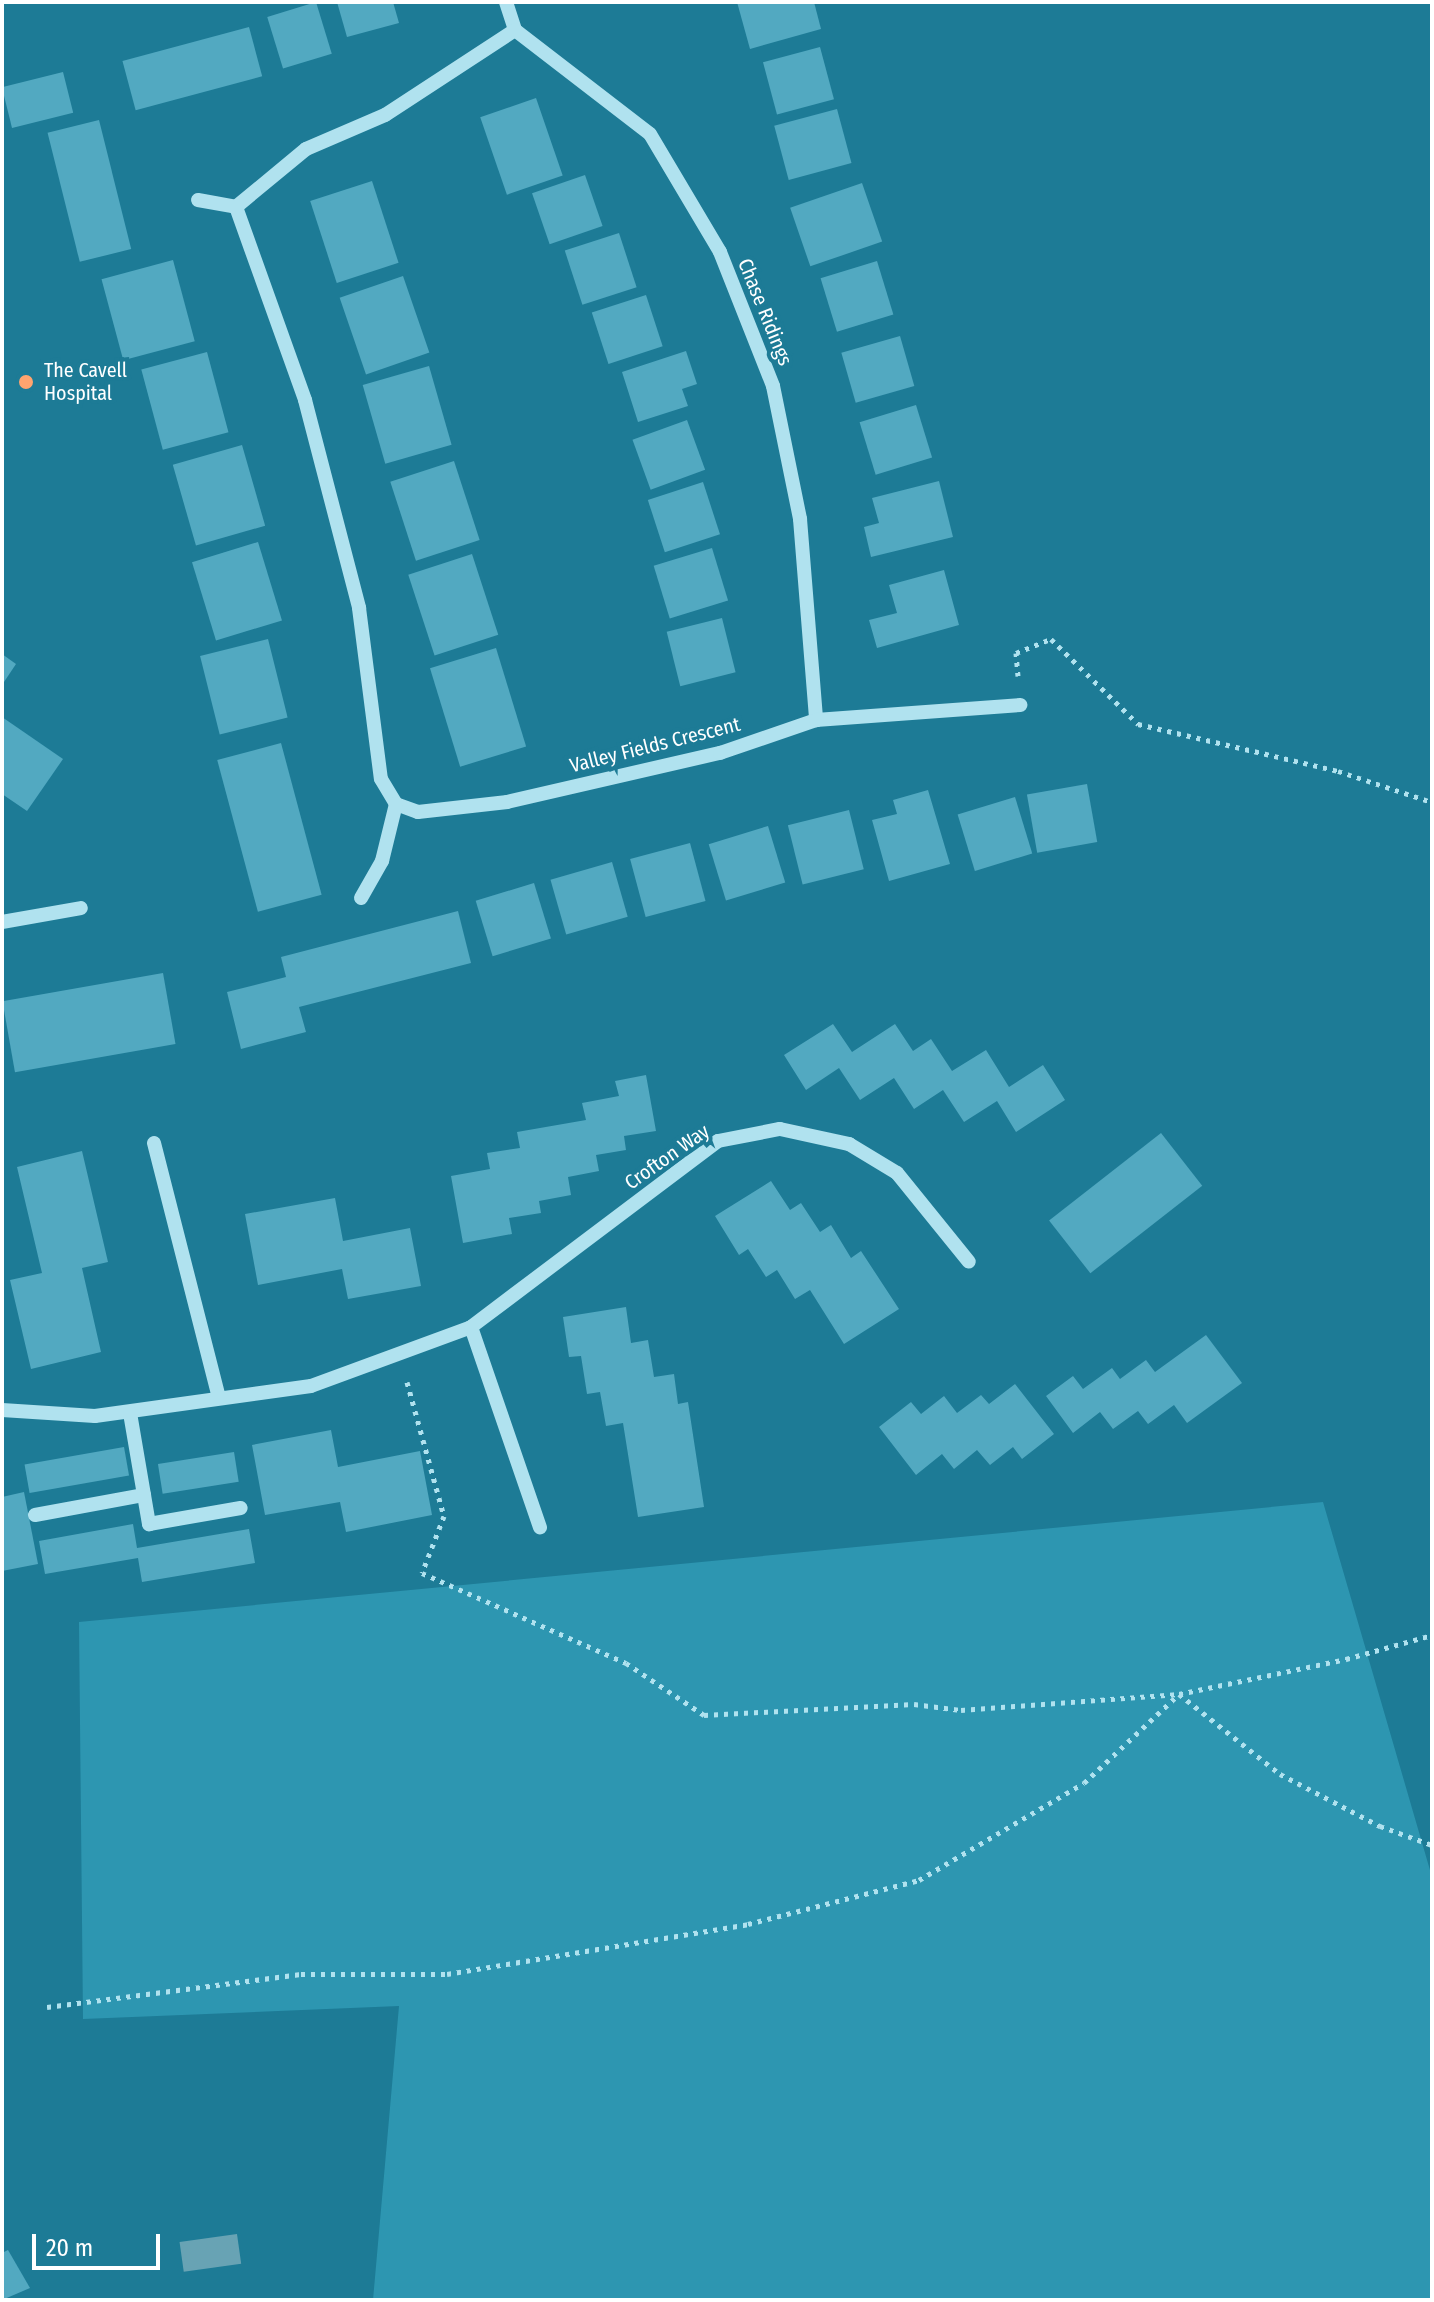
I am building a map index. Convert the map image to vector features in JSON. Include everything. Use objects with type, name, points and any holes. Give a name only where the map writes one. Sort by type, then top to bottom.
[{"type":"street","points":[[236,207],[306,149],[385,115],[515,30],[506,2]]},
{"type":"street","name":"Chase Ridings","points":[[515,30],[650,134],[720,252],[776,401],[800,519],[816,720]]},
{"type":"street","points":[[198,200],[236,207]]},
{"type":"street","points":[[236,207],[305,400],[359,608],[381,779],[396,804],[382,861],[361,898]]},
{"type":"street","name":"Valley Fields Crescent","points":[[396,804],[418,812],[507,802],[720,753],[816,720],[1020,705]]},
{"type":"street","points":[[2,922],[81,908]]},
{"type":"street","name":"Crofton Way","points":[[2,1410],[95,1416],[311,1386],[471,1327],[718,1141],[780,1129],[849,1144],[897,1173],[969,1262]]},
{"type":"street","points":[[154,1143],[219,1398]]},
{"type":"street","points":[[471,1327],[540,1527]]},
{"type":"street","points":[[130,1413],[149,1524],[241,1508]]},
{"type":"street","points":[[35,1515],[144,1495]]},
{"type":"path","points":[[1020,705],[1016,653],[1051,639],[1138,724],[1338,771],[1432,802]]},
{"type":"path","points":[[399,1354],[444,1516],[422,1573],[626,1663],[704,1715],[914,1704],[961,1710],[1179,1694],[1346,1659],[1432,1635]]},
{"type":"path","points":[[1179,1694],[1280,1774],[1380,1826],[1432,1845]]},
{"type":"path","points":[[47,2007],[301,1974],[447,1974],[748,1924],[919,1880],[1084,1783],[1179,1694]]},
{"type":"shaded area","points":[[1323,1502],[1432,1877],[1432,2300],[373,2300],[399,2006],[83,2019],[79,1622]]},
{"type":"shaded area","points":[[237,2234],[241,2264],[184,2272],[180,2242]]},
{"type":"building","points":[[316,2],[332,54],[283,69],[267,17]]},
{"type":"building","points":[[337,2],[393,2],[399,23],[347,37]]},
{"type":"building","points":[[737,2],[814,2],[821,29],[750,49]]},
{"type":"building","points":[[249,27],[262,76],[136,110],[122,61]]},
{"type":"building","points":[[820,47],[834,99],[777,114],[763,62]]},
{"type":"building","points":[[63,72],[73,113],[12,128],[2,87]]},
{"type":"building","points":[[536,98],[563,176],[507,195],[480,117]]},
{"type":"building","points":[[837,109],[851,163],[789,180],[774,126]]},
{"type":"building","points":[[99,120],[131,249],[80,262],[48,133]]},
{"type":"building","points":[[585,175],[603,226],[550,244],[532,193]]},
{"type":"building","points":[[372,181],[399,263],[337,283],[310,201]]},
{"type":"building","points":[[862,183],[882,242],[810,266],[790,208]]},
{"type":"building","points":[[619,233],[637,287],[582,305],[565,251]]},
{"type":"building","points":[[173,260],[195,341],[123,360],[102,279]]},
{"type":"building","points":[[877,261],[893,315],[837,332],[821,278]]},
{"type":"building","points":[[403,276],[429,353],[366,374],[340,298]]},
{"type":"building","points":[[646,295],[663,346],[608,364],[592,313]]},
{"type":"building","points":[[900,336],[914,386],[856,403],[841,353]]},
{"type":"building","points":[[686,351],[697,384],[682,389],[688,406],[638,422],[622,372]]},
{"type":"building","points":[[207,352],[228,432],[163,450],[141,370]]},
{"type":"building","points":[[429,366],[452,445],[385,464],[363,385]]},
{"type":"building","points":[[916,405],[932,458],[876,475],[860,422]]},
{"type":"building","points":[[687,420],[705,470],[651,490],[632,440]]},
{"type":"building","points":[[242,445],[265,526],[196,546],[173,465]]},
{"type":"building","points":[[454,461],[480,540],[416,561],[390,482]]},
{"type":"building","points":[[939,481],[953,537],[871,557],[864,527],[879,523],[872,498]]},
{"type":"building","points":[[703,482],[720,534],[665,552],[648,500]]},
{"type":"building","points":[[258,542],[282,620],[216,641],[192,562]]},
{"type":"building","points":[[712,548],[728,601],[670,618],[654,566]]},
{"type":"building","points":[[472,554],[498,635],[435,656],[408,575]]},
{"type":"building","points":[[944,570],[959,625],[877,648],[869,620],[897,613],[889,585]]},
{"type":"building","points":[[722,618],[736,672],[680,686],[667,632]]},
{"type":"building","points":[[268,639],[288,718],[220,735],[200,656]]},
{"type":"building","points":[[496,648],[526,746],[460,767],[430,668]]},
{"type":"building","points":[[2,654],[16,664],[2,685]]},
{"type":"building","points":[[2,717],[63,759],[27,811],[2,794]]},
{"type":"building","points":[[281,743],[322,895],[258,912],[217,760]]},
{"type":"building","points":[[1087,784],[1097,842],[1037,853],[1027,795]]},
{"type":"building","points":[[928,790],[950,864],[889,881],[872,820],[897,814],[893,800]]},
{"type":"building","points":[[1015,797],[1032,853],[975,871],[958,815]]},
{"type":"building","points":[[849,810],[864,869],[803,884],[788,825]]},
{"type":"building","points":[[768,826],[785,882],[726,901],[709,844]]},
{"type":"building","points":[[690,843],[706,901],[646,917],[630,859]]},
{"type":"building","points":[[612,862],[628,917],[566,934],[550,880]]},
{"type":"building","points":[[534,883],[551,938],[493,956],[476,901]]},
{"type":"building","points":[[458,911],[471,963],[299,1007],[306,1032],[241,1049],[227,992],[286,977],[281,957]]},
{"type":"building","points":[[163,973],[176,1044],[15,1072],[2,1001]]},
{"type":"building","points":[[833,1024],[852,1052],[895,1024],[913,1051],[931,1039],[952,1071],[986,1050],[1009,1087],[1043,1065],[1065,1100],[1016,1132],[997,1101],[964,1122],[943,1090],[914,1109],[894,1078],[860,1100],[839,1068],[806,1090],[784,1055]]},
{"type":"building","points":[[646,1075],[656,1131],[624,1136],[626,1150],[596,1155],[599,1171],[568,1177],[571,1195],[539,1201],[541,1213],[509,1218],[512,1234],[463,1243],[451,1176],[490,1169],[487,1153],[520,1148],[517,1132],[586,1120],[582,1103],[619,1096],[615,1081]]},
{"type":"building","points":[[1161,1133],[1202,1186],[1090,1273],[1049,1220]]},
{"type":"building","points":[[82,1151],[108,1262],[82,1268],[101,1352],[31,1369],[10,1280],[42,1273],[17,1167]]},
{"type":"building","points":[[771,1181],[790,1210],[801,1203],[820,1232],[831,1225],[851,1258],[861,1251],[899,1309],[844,1344],[810,1290],[795,1299],[777,1270],[766,1277],[748,1249],[739,1255],[715,1216]]},
{"type":"building","points":[[335,1198],[343,1241],[410,1228],[421,1286],[348,1299],[342,1269],[258,1285],[245,1214]]},
{"type":"building","points":[[626,1307],[631,1343],[648,1340],[654,1377],[674,1374],[678,1404],[688,1402],[704,1507],[638,1517],[623,1423],[606,1426],[600,1392],[587,1394],[581,1356],[569,1357],[563,1317]]},
{"type":"building","points":[[1206,1335],[1242,1383],[1187,1423],[1174,1405],[1148,1424],[1138,1411],[1113,1429],[1100,1412],[1073,1433],[1046,1396],[1073,1376],[1083,1389],[1112,1368],[1120,1379],[1146,1360],[1155,1372]]},
{"type":"building","points":[[1015,1384],[1054,1434],[1022,1459],[1013,1447],[990,1465],[977,1450],[954,1469],[942,1454],[916,1475],[879,1427],[911,1402],[921,1414],[944,1396],[957,1413],[981,1395],[989,1404]]},
{"type":"building","points":[[331,1430],[338,1467],[420,1451],[432,1515],[346,1532],[340,1502],[265,1515],[252,1445]]},
{"type":"building","points":[[124,1447],[129,1476],[30,1493],[25,1465]]},
{"type":"building","points":[[234,1452],[239,1482],[163,1494],[158,1464]]},
{"type":"building","points":[[24,1492],[38,1564],[2,1571],[2,1497]]},
{"type":"building","points":[[133,1524],[137,1548],[249,1529],[255,1563],[142,1582],[138,1558],[45,1574],[39,1541]]},
{"type":"building","points":[[8,2250],[30,2288],[2,2300],[2,2253]]},
{"type":"place","name":"The Cavell Hospital","points":[[26,382]]}]
